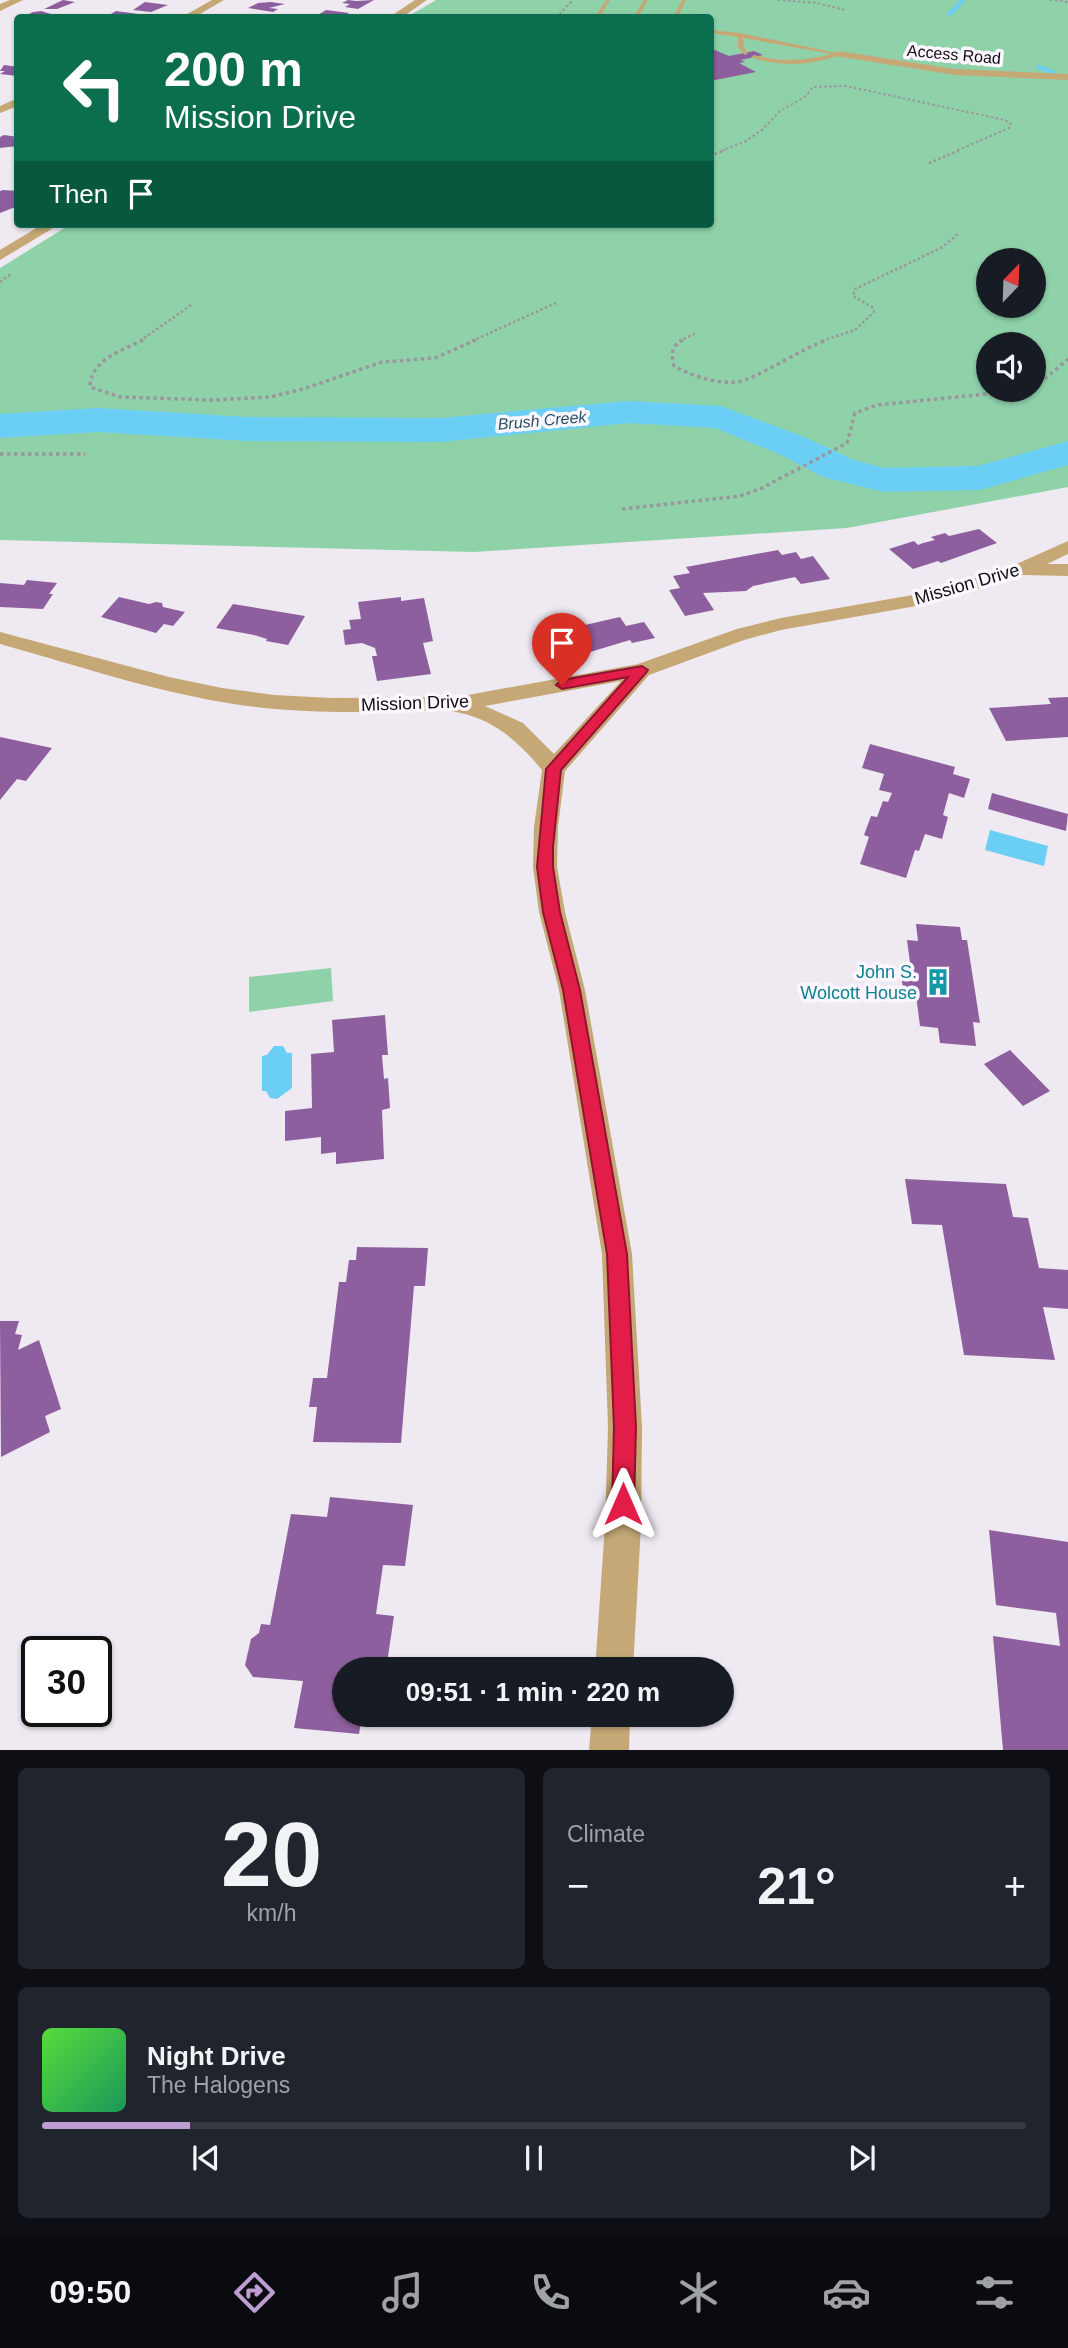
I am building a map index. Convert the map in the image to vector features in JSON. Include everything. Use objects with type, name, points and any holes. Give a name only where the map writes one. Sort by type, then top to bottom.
[{"type":"street","points":[[0,8],[18,0]]},
{"type":"street","points":[[192,14],[219,0]]},
{"type":"street","points":[[399,14],[422,0]]},
{"type":"street","name":"Access Road","points":[[839,54],[955,72],[1068,77]]},
{"type":"street","points":[[0,256],[46,228]]},
{"type":"street","name":"Mission Drive","points":[[0,638],[169,684],[222,695],[332,705],[457,704],[642,670],[737,635],[781,624],[933,597],[1019,570],[1068,547]]},
{"type":"street","points":[[1019,570],[1068,570]]},
{"type":"street","points":[[615,1657],[623,1525],[625,1427],[617,1254],[572,990],[552,912],[545,867],[546,827],[554,769],[642,670]]},
{"type":"street","points":[[457,704],[507,721],[524,734],[554,769]]},
{"type":"street","points":[[609,1749],[610,1727]]},
{"type":"lane","points":[[714,32],[839,54]]},
{"type":"lane","points":[[740,35],[741,47],[745,53]]},
{"type":"lane","points":[[754,57],[780,63],[799,63],[839,54]]},
{"type":"path","points":[[560,14],[573,0]]},
{"type":"path","points":[[778,0],[817,3],[845,10]]},
{"type":"path","points":[[1049,0],[1068,2]]},
{"type":"path","points":[[714,154],[746,141],[772,122],[780,111],[806,96],[813,87],[820,85],[857,88],[1005,120],[1011,124],[1009,128],[929,163]]},
{"type":"path","points":[[696,333],[676,343],[671,354],[674,366],[715,381],[740,382],[800,350],[855,330],[874,313],[872,307],[853,296],[855,289],[941,248],[958,234]]},
{"type":"path","points":[[191,305],[148,337],[102,361],[90,379],[90,387],[120,397],[213,400],[270,397],[382,362],[435,358],[556,303]]},
{"type":"path","points":[[1046,378],[1068,359]]},
{"type":"path","points":[[622,509],[740,496],[774,482],[847,443],[855,413],[877,405],[976,395]]},
{"type":"path","points":[[0,454],[85,454]]},
{"type":"green space","points":[[436,0],[1068,0],[1068,487],[847,528],[474,552],[0,540],[0,268],[65,228],[714,228],[714,14],[412,14]]},
{"type":"green space","points":[[331,968],[333,1001],[249,1012],[249,977]]},
{"type":"water","points":[[990,830],[1048,846],[1044,866],[985,850]]},
{"type":"water","points":[[274,1046],[283,1046],[287,1053],[292,1053],[292,1088],[277,1099],[270,1098],[266,1091],[262,1091],[262,1056],[267,1055]]},
{"type":"building","points":[[63,0],[75,2],[57,9],[44,9]]},
{"type":"building","points":[[348,0],[374,0],[358,9],[345,7],[350,4],[342,3]]},
{"type":"building","points":[[145,2],[168,5],[151,12],[133,10]]},
{"type":"building","points":[[258,3],[285,4],[269,8],[278,9],[273,12],[248,8]]},
{"type":"building","points":[[326,10],[349,13],[348,14],[320,14]]},
{"type":"building","points":[[41,11],[51,14],[29,14]]},
{"type":"building","points":[[116,11],[138,14],[111,14]]},
{"type":"building","points":[[714,50],[729,56],[754,51],[763,55],[741,60],[745,62],[739,63],[756,72],[714,80]]},
{"type":"building","points":[[4,65],[14,66],[14,76],[0,74],[5,71],[0,71]]},
{"type":"building","points":[[14,136],[14,146],[0,148],[0,137]]},
{"type":"building","points":[[0,191],[14,191],[14,208],[0,213]]},
{"type":"building","points":[[979,529],[997,543],[941,563],[938,561],[913,569],[889,549],[914,541],[918,545],[935,540],[931,537],[945,533],[949,536]]},
{"type":"building","points":[[778,550],[782,555],[796,552],[801,559],[813,556],[830,579],[801,584],[795,577],[753,586],[746,591],[703,593],[714,610],[685,616],[669,590],[680,588],[673,576],[690,573],[686,567]]},
{"type":"building","points":[[27,580],[57,583],[43,609],[0,607],[0,583],[24,585]]},
{"type":"building","points":[[119,597],[149,604],[162,603],[163,607],[185,612],[173,626],[164,624],[156,633],[101,617]]},
{"type":"building","points":[[401,597],[401,601],[424,598],[433,641],[423,643],[431,674],[377,681],[372,656],[377,656],[375,648],[362,643],[345,645],[343,630],[351,629],[349,620],[361,619],[358,602]]},
{"type":"building","points":[[233,604],[305,616],[288,645],[216,628]]},
{"type":"building","points":[[620,617],[626,626],[644,622],[655,638],[632,643],[630,640],[590,652],[588,650],[560,656],[552,642],[582,636],[576,627]]},
{"type":"building","points":[[1068,697],[1068,737],[1006,741],[989,708],[1051,704],[1048,698]]},
{"type":"building","points":[[0,737],[52,748],[26,781],[17,779],[0,800]]},
{"type":"building","points":[[870,744],[955,767],[953,774],[970,779],[964,798],[949,793],[943,815],[948,817],[942,839],[925,834],[919,851],[915,850],[906,878],[860,864],[869,837],[864,835],[871,816],[877,817],[883,801],[888,802],[892,793],[879,790],[884,774],[862,768]]},
{"type":"building","points":[[992,793],[1068,814],[1066,831],[988,809]]},
{"type":"building","name":"John S. Wolcott House","points":[[916,924],[960,927],[962,940],[967,940],[980,1023],[973,1022],[976,1046],[940,1043],[938,1028],[920,1026],[916,995],[903,987],[901,977],[911,970],[907,940],[918,941]]},
{"type":"building","points":[[385,1015],[388,1055],[382,1055],[384,1079],[388,1078],[390,1108],[382,1110],[384,1159],[336,1164],[336,1152],[321,1154],[321,1137],[285,1141],[285,1111],[312,1108],[311,1054],[334,1052],[332,1020]]},
{"type":"building","points":[[1010,1050],[1050,1091],[1023,1106],[984,1064]]},
{"type":"building","points":[[905,1179],[1006,1184],[1013,1217],[1028,1218],[1039,1268],[1068,1270],[1068,1309],[1043,1307],[1055,1360],[964,1355],[942,1225],[912,1224]]},
{"type":"building","points":[[357,1247],[428,1248],[425,1286],[414,1286],[401,1443],[313,1442],[317,1407],[309,1407],[313,1378],[327,1378],[339,1282],[346,1282],[349,1260],[356,1260]]},
{"type":"building","points":[[0,1321],[19,1321],[15,1334],[22,1335],[18,1350],[39,1340],[61,1409],[45,1416],[50,1432],[1,1457]]},
{"type":"building","points":[[330,1497],[413,1505],[405,1566],[383,1565],[376,1614],[394,1616],[388,1657],[332,1657],[332,1727],[360,1727],[359,1734],[294,1728],[303,1681],[253,1677],[245,1665],[251,1639],[259,1633],[261,1624],[270,1625],[291,1514],[327,1517]]},
{"type":"building","points":[[989,1530],[1068,1542],[1068,1750],[1003,1750],[993,1636],[1060,1646],[1056,1613],[996,1605]]},
{"type":"waterway","points":[[950,14],[963,0]]},
{"type":"waterway","points":[[1039,67],[1052,72]]},
{"type":"waterway","name":"Brush Creek","points":[[0,426],[98,420],[247,429],[440,430],[628,412],[721,417],[793,446],[837,468],[884,480],[980,478],[1068,453]]},
{"type":"place","name":"John S. Wolcott House","points":[[938,982]]},
{"type":"route","points":[[562,685],[642,670],[554,769],[545,847],[545,867],[552,912],[572,990],[617,1254],[625,1427],[623,1504]]}]
